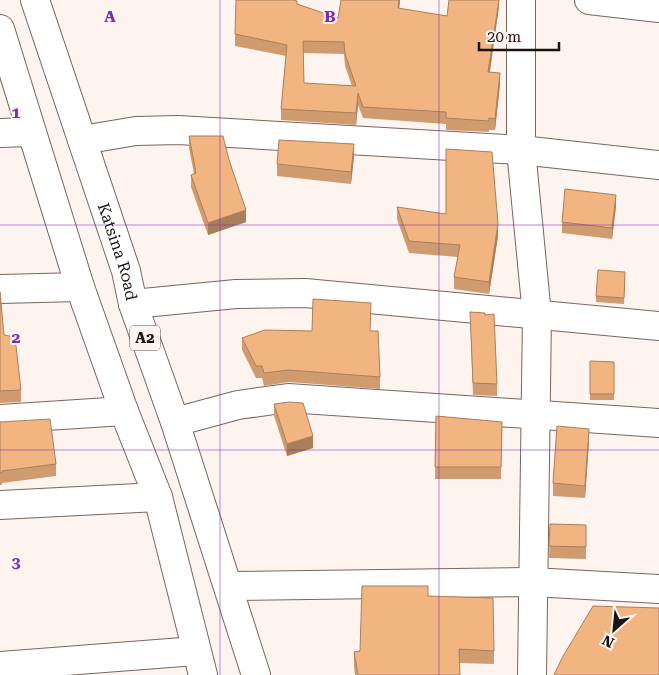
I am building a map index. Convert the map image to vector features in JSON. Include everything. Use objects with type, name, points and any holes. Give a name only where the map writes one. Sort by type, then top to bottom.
[{"type":"main road","name":"Katsina Road","points":[[35,0],[126,271],[133,304],[175,422],[256,675]]},
{"type":"main road","points":[[520,0],[521,150],[537,315],[532,675]]},
{"type":"main road","points":[[589,0],[659,8]]},
{"type":"main road","points":[[0,29],[80,287],[124,411],[158,497],[199,663],[0,666]]},
{"type":"main road","points":[[82,140],[136,131],[178,130],[521,150],[659,165]]},
{"type":"main road","points":[[0,133],[31,132]]},
{"type":"main road","points":[[0,289],[80,287]]},
{"type":"main road","points":[[133,304],[236,294],[305,293],[659,326]]},
{"type":"main road","points":[[175,422],[238,405],[288,398],[659,423]]},
{"type":"main road","points":[[0,419],[124,411]]},
{"type":"main road","points":[[0,505],[158,497]]},
{"type":"main road","points":[[228,586],[532,582],[659,589]]},
{"type":"building","points":[[236,0],[294,0],[297,1],[297,4],[338,18],[341,0],[399,0],[398,8],[447,16],[449,0],[499,0],[488,72],[500,73],[495,119],[489,118],[489,121],[446,118],[446,112],[363,107],[358,93],[356,113],[281,109],[287,45],[235,34]],"holes":[[[303,41],[344,42],[345,54],[356,86],[304,83]]]},
{"type":"building","points":[[189,136],[223,136],[246,210],[208,223],[191,175],[196,173]]},
{"type":"building","points":[[279,140],[354,144],[351,172],[277,164]]},
{"type":"building","points":[[446,149],[492,152],[498,224],[489,282],[454,277],[460,245],[409,241],[397,207],[446,214]]},
{"type":"building","points":[[565,189],[616,195],[612,228],[562,222]]},
{"type":"building","points":[[598,270],[625,272],[624,298],[596,296]]},
{"type":"building","points":[[0,292],[4,335],[15,337],[21,390],[0,391]]},
{"type":"building","points":[[313,299],[371,303],[370,331],[378,331],[380,377],[289,370],[264,373],[262,366],[256,366],[242,338],[265,330],[312,331]]},
{"type":"building","points":[[470,312],[485,313],[485,315],[494,314],[497,384],[473,383]]},
{"type":"building","points":[[590,361],[614,362],[614,394],[590,394]]},
{"type":"building","points":[[303,403],[313,436],[287,444],[274,404]]},
{"type":"building","points":[[436,416],[502,422],[501,467],[435,467]]},
{"type":"building","points":[[50,419],[56,464],[2,471],[0,473],[0,422]]},
{"type":"building","points":[[557,426],[589,429],[585,486],[553,483]]},
{"type":"building","points":[[550,524],[586,525],[586,547],[549,546]]},
{"type":"building","points":[[362,586],[428,586],[428,596],[493,598],[494,651],[459,649],[460,675],[358,675],[354,652],[360,651]]},
{"type":"building","points":[[593,606],[659,608],[659,675],[554,675]]}]
